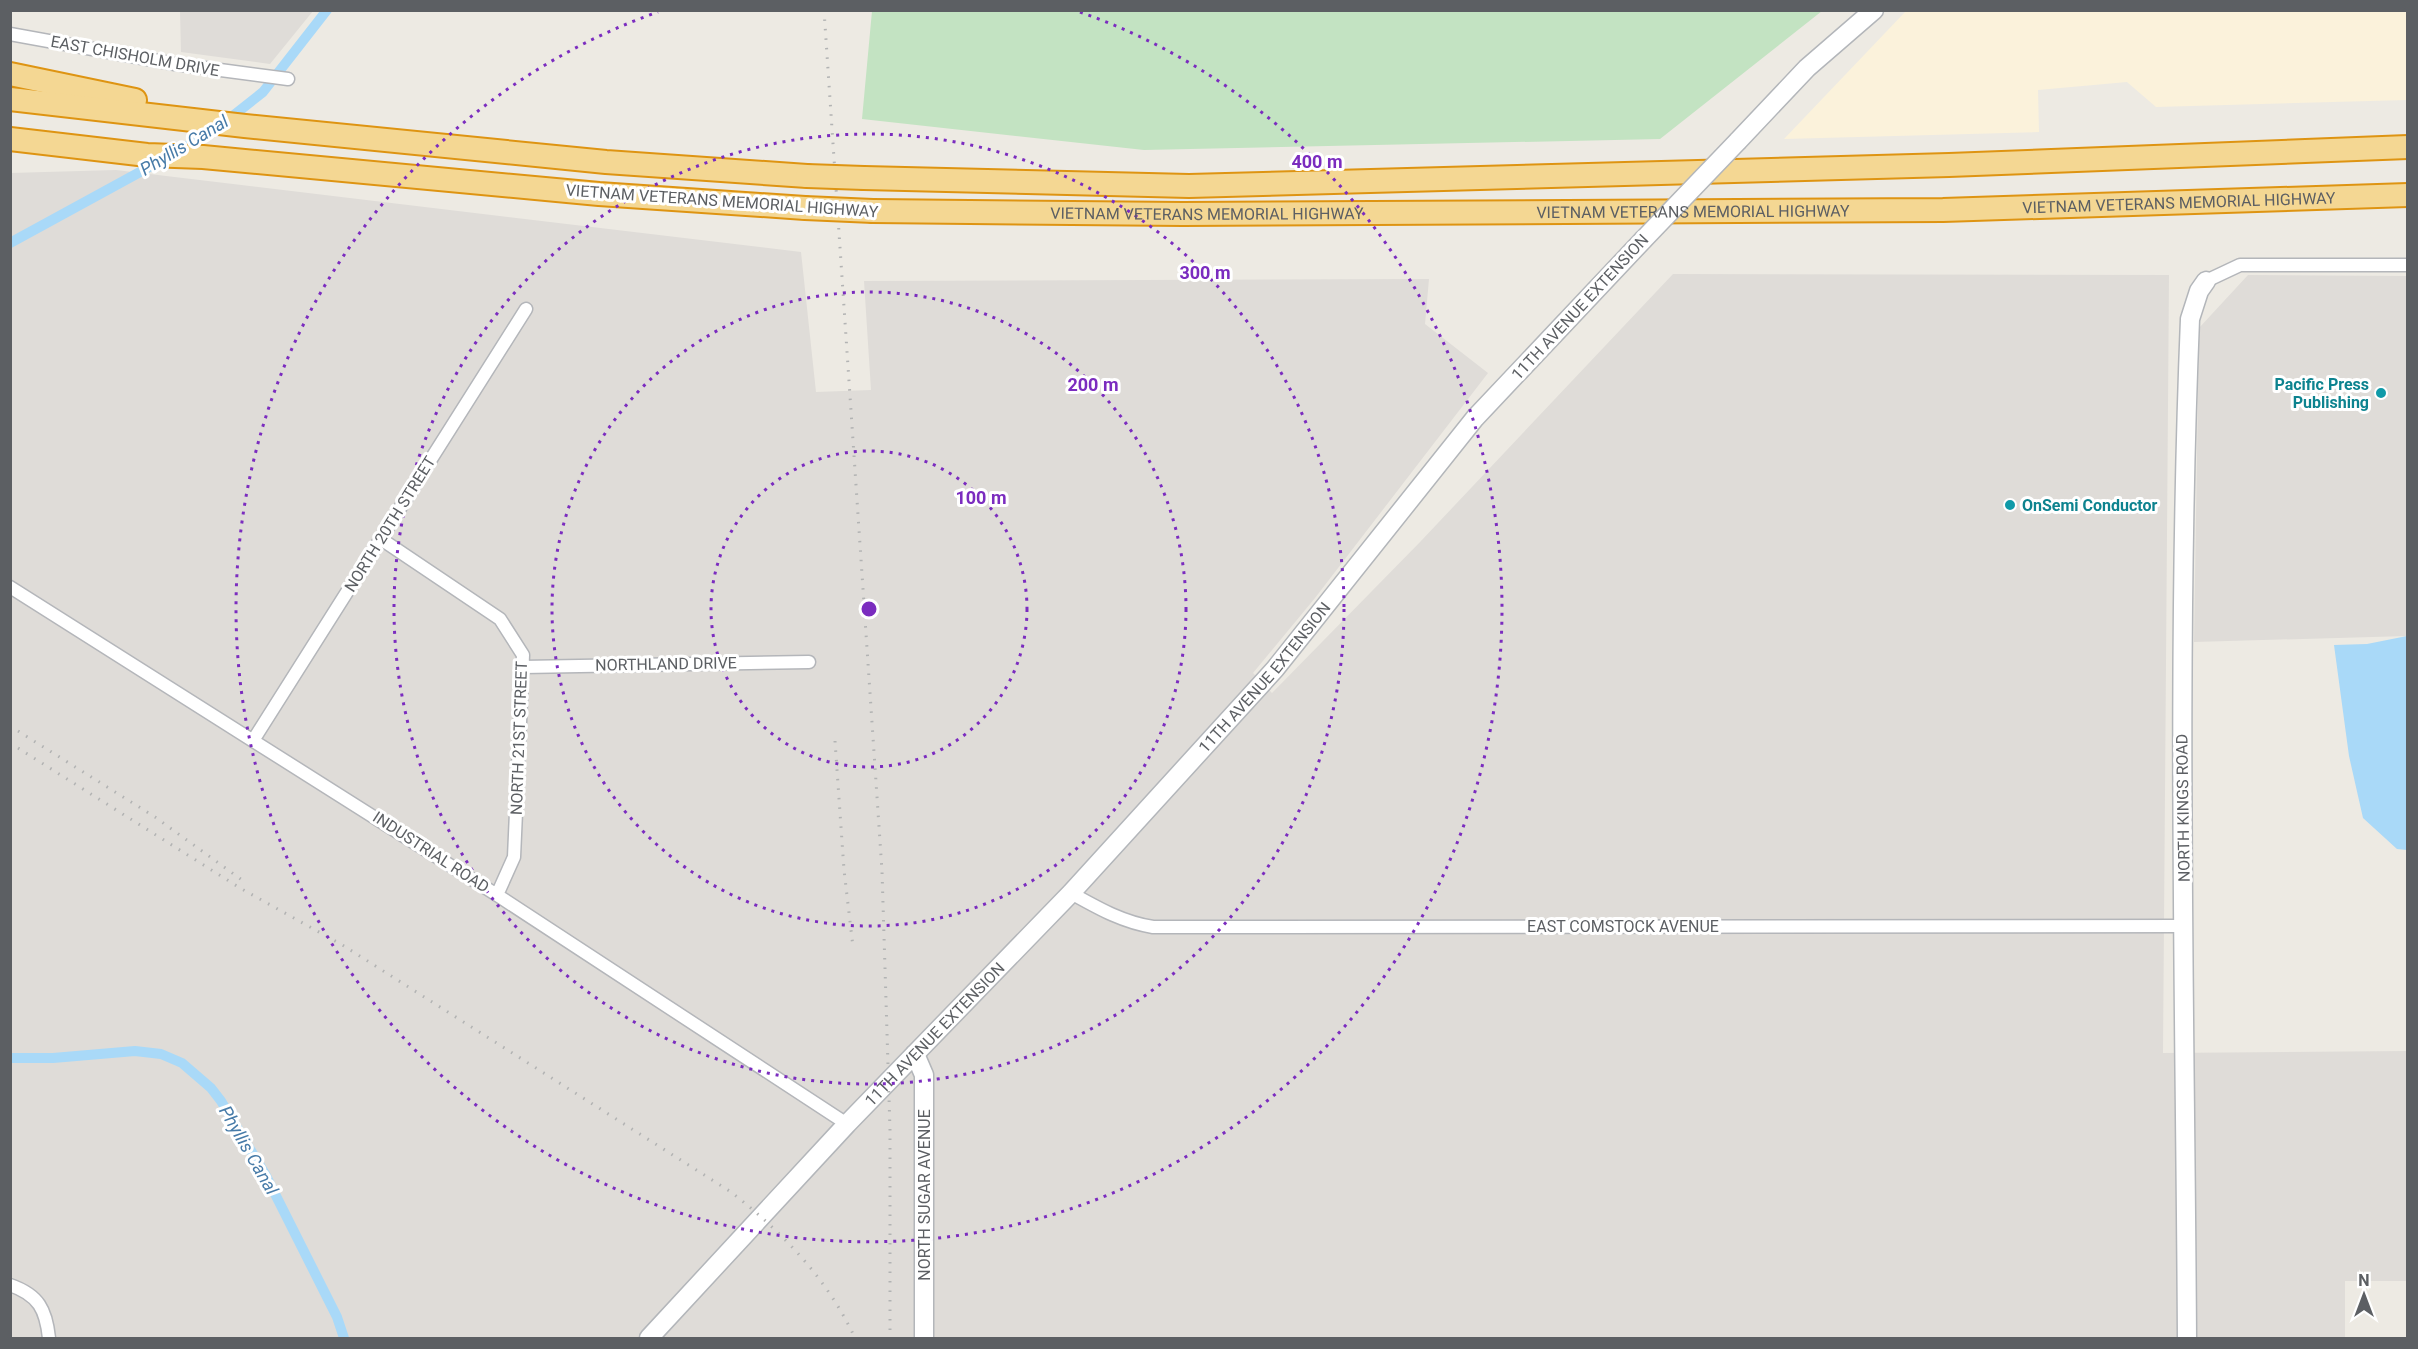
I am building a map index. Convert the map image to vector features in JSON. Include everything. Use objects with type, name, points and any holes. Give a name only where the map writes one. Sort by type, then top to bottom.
[{"type":"highway","points":[[10,74],[201,115]]},
{"type":"highway","points":[[10,99],[201,115]]},
{"type":"highway","name":"VIETNAM VETERANS MEMORIAL HIGHWAY","points":[[201,115],[422,144],[606,162],[807,176],[1190,186],[1949,165],[2408,147]]},
{"type":"highway","name":"VIETNAM VETERANS MEMORIAL HIGHWAY","points":[[10,139],[147,155],[203,157],[599,194],[873,211],[1195,214],[1932,210],[2408,195]]},
{"type":"highway","points":[[10,151],[147,155]]},
{"type":"street","name":"11TH AVENUE EXTENSION","points":[[649,1338],[848,1124],[1071,893],[1287,654],[1475,418],[1807,68],[1874,10]]},
{"type":"street","name":"EAST CHISHOLM DRIVE","points":[[10,34],[175,64],[288,79]]},
{"type":"street","points":[[2206,281],[2240,265],[2408,265]]},
{"type":"street","name":"NORTH KINGS ROAD","points":[[2187,1338],[2181,672],[2190,320],[2199,291],[2206,281]]},
{"type":"street","name":"NORTH 20TH STREET","points":[[254,739],[526,309]]},
{"type":"street","name":"NORTH 21ST STREET","points":[[381,539],[501,619],[523,655],[514,857],[497,895]]},
{"type":"street","name":"INDUSTRIAL ROAD","points":[[10,587],[254,739],[848,1124]]},
{"type":"street","name":"NORTHLAND DRIVE","points":[[523,667],[809,662]]},
{"type":"street","name":"EAST COMSTOCK AVENUE","points":[[1071,893],[1113,916],[1130,923],[1153,927],[1384,929],[1810,925],[2184,926]]},
{"type":"street","name":"NORTH SUGAR AVENUE","points":[[915,1054],[924,1075],[924,1338]]},
{"type":"street","points":[[10,1285],[36,1299],[47,1318],[49,1338]]},
{"type":"shaded area","points":[[180,10],[313,11],[270,64],[181,52]]},
{"type":"shaded area","points":[[1906,11],[2407,11],[2407,100],[2156,107],[2127,82],[2038,90],[2039,132],[1784,139]]},
{"type":"shaded area","points":[[116,170],[801,252],[816,392],[871,390],[864,281],[1429,279],[1425,324],[1488,373],[1315,598],[1253,673],[1272,693],[1421,541],[1673,274],[2169,275],[2163,1053],[2407,1051],[2407,1281],[2345,1281],[2345,1338],[11,1338],[10,173]]},
{"type":"shaded area","points":[[2248,275],[2407,276],[2407,636],[2194,642],[2199,328]]},
{"type":"green space","points":[[872,10],[1822,11],[1660,139],[1144,150],[862,119]]},
{"type":"water","points":[[2408,636],[2407,850],[2397,849],[2363,818],[2349,756],[2334,645],[2367,644]]},
{"type":"waterway","name":"Phyllis Canal","points":[[176,152],[215,130],[263,92],[327,10]]},
{"type":"waterway","name":"Phyllis Canal","points":[[10,243],[162,160]]},
{"type":"waterway","name":"Phyllis Canal","points":[[10,1058],[53,1058],[135,1051],[161,1054],[182,1063],[211,1088],[221,1101],[265,1174],[337,1317],[344,1338]]},
{"type":"railway","points":[[824,10],[882,871],[890,1130],[890,1338]]},
{"type":"railway","points":[[10,726],[155,817],[242,880]]},
{"type":"railway","points":[[835,741],[844,870],[853,947]]},
{"type":"railway","points":[[10,743],[240,888],[344,946],[731,1192],[768,1223],[802,1258],[831,1296],[855,1338]]},
{"type":"place","name":"Pacific Press Publishing","points":[[2381,393]]},
{"type":"place","name":"OnSemi Conductor","points":[[2010,505]]}]
